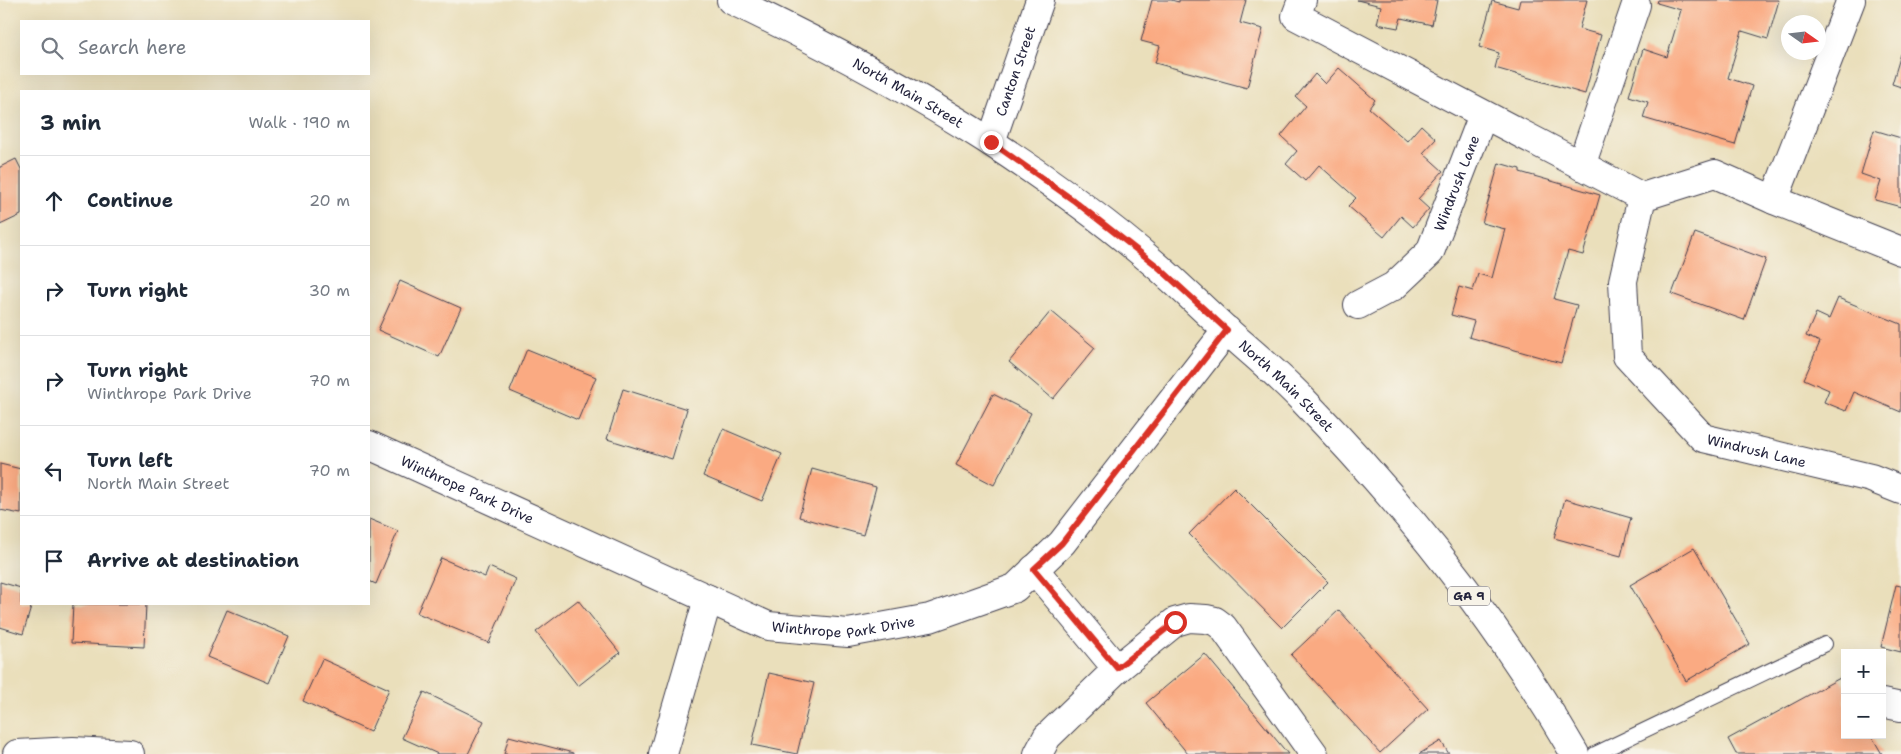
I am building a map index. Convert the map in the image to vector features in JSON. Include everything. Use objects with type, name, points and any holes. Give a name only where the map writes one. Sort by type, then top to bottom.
[{"type":"street","name":"North Main Street","points":[[731,0],[804,34],[902,88],[991,142],[1073,200],[1156,265],[1299,396],[1373,476],[1430,545],[1504,643],[1575,754]]},
{"type":"street","name":"Canton Street","points":[[991,142],[1040,0]]},
{"type":"street","points":[[1302,0],[1296,16],[1642,197],[1715,174],[1901,251]]},
{"type":"street","points":[[1774,200],[1851,0]]},
{"type":"street","points":[[1581,166],[1636,5]]},
{"type":"street","name":"Windrush Lane","points":[[1358,304],[1394,286],[1430,252],[1483,115]]},
{"type":"street","name":"Windrush Lane","points":[[1642,197],[1623,281],[1627,356],[1703,438],[1871,478],[1901,490]]},
{"type":"street","name":"Winthrope Park Drive","points":[[370,445],[768,626],[848,633],[930,618],[1015,588],[1062,543],[1227,330]]},
{"type":"street","points":[[1034,569],[1117,668]]},
{"type":"street","points":[[663,754],[708,599]]},
{"type":"street","points":[[1038,754],[1047,737],[1117,668],[1175,622],[1190,618],[1215,621],[1223,627],[1314,754]]},
{"type":"street","points":[[1886,704],[1901,707]]},
{"type":"street","points":[[16,754],[73,751],[130,754]]},
{"type":"lane","points":[[1595,754],[1825,644]]},
{"type":"building","points":[[1152,0],[1179,2],[1179,0],[1246,0],[1240,23],[1263,29],[1247,88],[1155,63],[1160,46],[1141,41]]},
{"type":"building","points":[[1357,0],[1437,0],[1432,25],[1401,18],[1398,28],[1377,24],[1381,6]]},
{"type":"building","points":[[1520,0],[1587,0],[1579,29],[1601,35],[1585,94],[1495,68],[1499,53],[1479,47],[1492,1],[1518,8]]},
{"type":"building","points":[[1658,0],[1779,0],[1768,39],[1742,31],[1728,78],[1752,86],[1735,145],[1643,118],[1648,102],[1629,96],[1643,49],[1667,57],[1681,10],[1657,3]]},
{"type":"building","points":[[1901,54],[1901,87],[1892,84]]},
{"type":"building","points":[[1339,68],[1375,100],[1369,108],[1407,141],[1421,125],[1436,139],[1423,153],[1443,171],[1418,199],[1429,209],[1413,227],[1401,216],[1384,237],[1348,206],[1356,198],[1319,165],[1305,181],[1286,164],[1297,151],[1281,136],[1306,106],[1296,97],[1315,74],[1325,84]]},
{"type":"building","points":[[1874,130],[1901,138],[1901,207],[1875,200],[1881,181],[1861,174]]},
{"type":"building","points":[[16,159],[20,167],[20,215],[0,225],[0,167]]},
{"type":"building","points":[[1499,163],[1520,169],[1520,172],[1600,195],[1583,255],[1568,251],[1554,299],[1577,305],[1561,363],[1469,337],[1474,321],[1451,315],[1459,287],[1473,291],[1478,274],[1492,278],[1505,229],[1482,223]]},
{"type":"building","points":[[1695,233],[1766,259],[1744,320],[1672,294]]},
{"type":"building","points":[[400,281],[461,308],[439,357],[378,330]]},
{"type":"building","points":[[1838,298],[1901,324],[1901,412],[1854,392],[1846,411],[1824,402],[1829,390],[1804,379],[1820,342],[1806,336],[1816,313],[1829,319]]},
{"type":"building","points":[[1051,311],[1095,348],[1053,399],[1009,362]]},
{"type":"building","points":[[527,349],[596,377],[578,420],[510,391]]},
{"type":"building","points":[[623,389],[687,409],[672,459],[607,439]]},
{"type":"building","points":[[993,394],[1031,413],[994,485],[956,465]]},
{"type":"building","points":[[723,429],[782,454],[762,501],[703,476]]},
{"type":"building","points":[[0,464],[20,469],[20,514],[0,510]]},
{"type":"building","points":[[812,469],[876,487],[863,535],[799,517]]},
{"type":"building","points":[[1234,488],[1328,582],[1282,628],[1189,534]]},
{"type":"building","points":[[1565,499],[1631,518],[1621,556],[1554,538]]},
{"type":"building","points":[[370,519],[398,531],[376,584],[370,581]]},
{"type":"building","points":[[1694,548],[1750,644],[1686,681],[1630,585]]},
{"type":"building","points":[[441,558],[485,577],[489,567],[516,579],[489,643],[417,613]]},
{"type":"building","points":[[0,582],[20,588],[20,605],[32,605],[23,634],[0,627]]},
{"type":"building","points":[[1896,585],[1901,586],[1901,652],[1881,647]]},
{"type":"building","points":[[578,600],[620,653],[578,686],[536,632]]},
{"type":"building","points":[[73,605],[146,605],[144,647],[71,643]]},
{"type":"building","points":[[227,610],[289,636],[269,683],[207,657]]},
{"type":"building","points":[[1339,610],[1428,709],[1380,753],[1291,655]]},
{"type":"building","points":[[1205,654],[1288,754],[1188,754],[1146,703]]},
{"type":"building","points":[[322,659],[389,689],[370,732],[303,701]]},
{"type":"building","points":[[769,673],[814,683],[797,754],[752,745]]},
{"type":"building","points":[[1840,678],[1841,739],[1873,739],[1882,754],[1736,754],[1728,739]]},
{"type":"building","points":[[424,692],[484,721],[468,754],[438,754],[402,738]]},
{"type":"building","points":[[509,736],[573,753],[573,754],[504,754]]},
{"type":"building","points":[[1441,741],[1449,754],[1419,754]]},
{"type":"route","points":[[991,142],[1073,200],[1156,265],[1227,330],[1062,543],[1034,569],[1117,668],[1175,622]]}]
